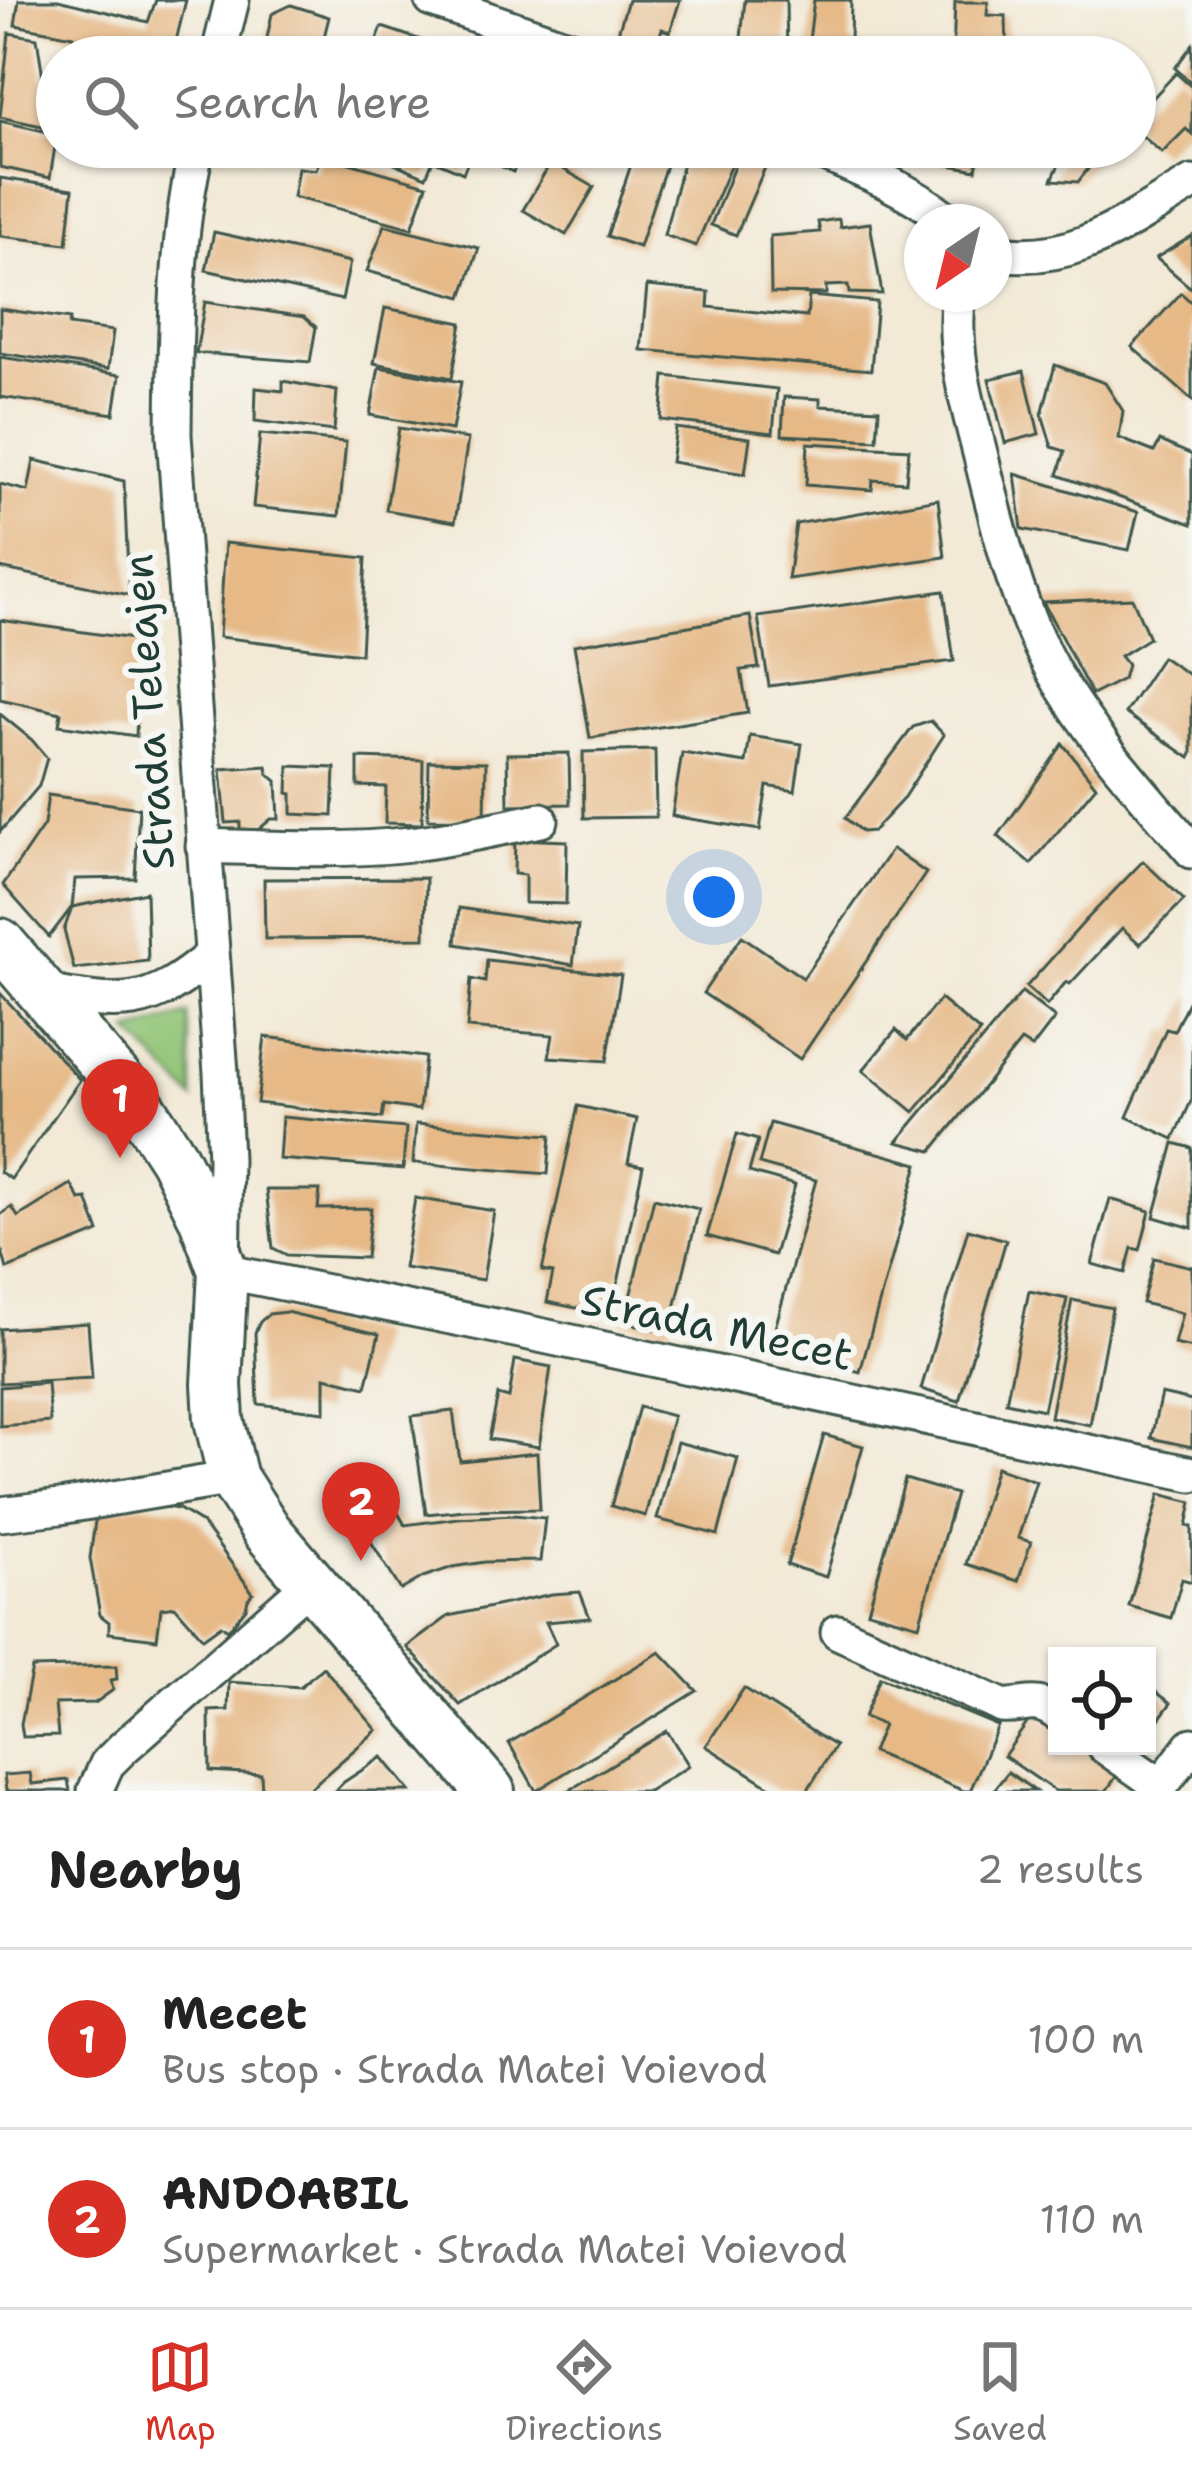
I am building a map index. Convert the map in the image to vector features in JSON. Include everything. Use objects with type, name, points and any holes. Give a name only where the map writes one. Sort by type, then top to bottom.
[{"type":"street","points":[[223,36],[232,0]]},
{"type":"street","points":[[432,0],[536,36]]},
{"type":"street","name":"Strada Teleajen","points":[[192,168],[175,354],[175,435],[226,1159],[223,1271]]},
{"type":"street","points":[[857,168],[927,204]]},
{"type":"street","points":[[1012,254],[1058,254],[1084,245],[1192,183]]},
{"type":"street","points":[[958,312],[957,339],[970,413],[1013,575],[1042,651],[1114,760],[1192,851]]},
{"type":"street","points":[[202,846],[330,849],[416,844],[542,820]]},
{"type":"street","points":[[0,943],[140,1106],[203,1217],[223,1271],[217,1384],[219,1420],[233,1478],[267,1531],[490,1791]]},
{"type":"street","points":[[44,992],[102,1002],[143,999],[180,982],[211,956]]},
{"type":"street","name":"Strada Mecet","points":[[223,1271],[1192,1474]]},
{"type":"street","points":[[0,1514],[233,1478]]},
{"type":"street","points":[[94,1791],[107,1764],[124,1747],[311,1583]]},
{"type":"street","points":[[838,1632],[1002,1706],[1029,1702],[1048,1707]]},
{"type":"street","points":[[1116,1755],[1159,1788],[1192,1745]]},
{"type":"green space","points":[[188,1014],[194,1099],[130,1032]]},
{"type":"building","points":[[19,0],[58,0],[148,22],[156,0],[186,0],[177,36],[73,36],[15,25]]},
{"type":"building","points":[[628,0],[680,0],[670,32],[617,36]]},
{"type":"building","points":[[745,0],[786,0],[787,36],[741,36]]},
{"type":"building","points":[[814,0],[851,0],[850,36],[810,36]]},
{"type":"building","points":[[955,2],[988,2],[987,15],[1006,16],[1006,36],[954,36]]},
{"type":"building","points":[[291,5],[329,17],[324,36],[267,36],[272,14]]},
{"type":"building","points":[[382,27],[409,36],[379,36]]},
{"type":"building","points":[[9,33],[36,38],[36,125],[0,117]]},
{"type":"building","points":[[1192,45],[1192,83],[1175,68]]},
{"type":"building","points":[[1176,73],[1192,87],[1192,134],[1186,129],[1162,153],[1156,148],[1156,94]]},
{"type":"building","points":[[0,121],[36,129],[36,168],[52,168],[50,178],[0,167]]},
{"type":"building","points":[[298,168],[367,168],[427,185],[412,228],[293,197]]},
{"type":"building","points":[[405,168],[430,168],[426,177]]},
{"type":"building","points":[[548,168],[561,168],[594,187],[566,235],[523,210]]},
{"type":"building","points":[[630,168],[665,168],[639,247],[607,236]]},
{"type":"building","points":[[682,168],[729,168],[696,246],[664,235]]},
{"type":"building","points":[[733,168],[765,168],[736,235],[711,225]]},
{"type":"building","points":[[1057,168],[1089,168],[1078,182],[1052,180]]},
{"type":"building","points":[[0,178],[73,189],[67,244],[0,236]]},
{"type":"building","points":[[839,219],[840,227],[870,223],[882,294],[849,293],[848,285],[826,286],[826,294],[771,293],[770,236],[820,232],[818,222]]},
{"type":"building","points":[[385,225],[479,248],[462,297],[367,271]]},
{"type":"building","points":[[214,232],[350,262],[342,300],[206,270]]},
{"type":"building","points":[[1192,236],[1192,289],[1156,258]]},
{"type":"building","points":[[647,286],[709,292],[708,307],[807,317],[809,296],[877,302],[871,370],[641,350]]},
{"type":"building","points":[[1181,293],[1192,303],[1192,400],[1132,347]]},
{"type":"building","points":[[205,302],[304,317],[316,327],[310,362],[196,353]]},
{"type":"building","points":[[385,308],[462,323],[452,378],[374,363]]},
{"type":"building","points":[[0,309],[113,331],[108,369],[0,353]]},
{"type":"building","points":[[0,357],[120,375],[114,414],[0,397]]},
{"type":"building","points":[[1055,365],[1105,383],[1123,411],[1119,438],[1154,452],[1160,441],[1192,455],[1192,524],[1058,475],[1065,451],[1052,447],[1042,414]]},
{"type":"building","points":[[379,367],[461,382],[452,430],[370,415]]},
{"type":"building","points":[[1024,371],[1039,434],[1005,443],[989,379]]},
{"type":"building","points":[[665,376],[777,389],[773,433],[661,420]]},
{"type":"building","points":[[283,381],[337,391],[334,431],[255,421],[256,388],[283,391]]},
{"type":"building","points":[[784,397],[820,399],[820,406],[879,409],[877,440],[782,435]]},
{"type":"building","points":[[399,428],[468,439],[455,522],[386,510]]},
{"type":"building","points":[[676,428],[750,438],[745,474],[671,462]]},
{"type":"building","points":[[260,434],[346,442],[339,516],[253,507]]},
{"type":"building","points":[[808,443],[909,449],[906,482],[873,480],[872,490],[806,485]]},
{"type":"building","points":[[34,460],[124,481],[129,595],[0,568],[0,484],[28,491]]},
{"type":"building","points":[[1015,474],[1138,512],[1129,550],[1022,529]]},
{"type":"building","points":[[938,499],[945,557],[788,579],[796,524]]},
{"type":"building","points":[[225,543],[366,558],[361,654],[219,637]]},
{"type":"building","points":[[944,591],[954,661],[769,686],[758,617]]},
{"type":"building","points":[[1132,598],[1149,638],[1120,656],[1127,665],[1123,679],[1092,695],[1043,602]]},
{"type":"building","points":[[750,616],[759,668],[741,670],[748,713],[590,738],[574,645]]},
{"type":"building","points":[[0,620],[140,640],[136,736],[59,725],[61,713],[0,699]]},
{"type":"building","points":[[1162,657],[1192,677],[1190,758],[1125,713]]},
{"type":"building","points":[[0,714],[47,758],[39,786],[0,832]]},
{"type":"building","points":[[931,721],[944,735],[902,800],[873,831],[862,832],[845,818],[913,727]]},
{"type":"building","points":[[750,736],[802,744],[795,791],[767,786],[760,830],[672,816],[682,753],[746,763]]},
{"type":"building","points":[[1063,744],[1096,786],[1031,864],[998,836]]},
{"type":"building","points":[[655,750],[656,817],[584,818],[583,752]]},
{"type":"building","points":[[569,753],[570,804],[508,805],[507,754]]},
{"type":"building","points":[[358,758],[423,760],[422,824],[385,823],[386,787],[358,786]]},
{"type":"building","points":[[429,761],[486,762],[485,820],[428,819]]},
{"type":"building","points":[[267,766],[268,774],[277,781],[279,819],[271,819],[258,830],[240,829],[240,822],[226,823],[221,769]]},
{"type":"building","points":[[289,766],[335,768],[333,816],[292,814]]},
{"type":"building","points":[[48,795],[139,808],[135,878],[75,879],[72,907],[49,937],[3,885],[44,825]]},
{"type":"building","points":[[515,839],[567,841],[566,904],[525,903],[525,875],[514,874]]},
{"type":"building","points":[[892,849],[926,873],[800,1059],[703,993],[742,936],[803,978]]},
{"type":"building","points":[[1143,861],[1184,900],[1140,944],[1122,928],[1047,1005],[1026,987]]},
{"type":"building","points":[[426,878],[425,938],[265,939],[264,879]]},
{"type":"building","points":[[146,892],[148,961],[74,969],[64,930],[72,907]]},
{"type":"building","points":[[459,908],[578,926],[573,965],[456,944]]},
{"type":"building","points":[[487,960],[621,975],[607,1061],[549,1057],[553,1035],[467,1028],[471,979],[485,982]]},
{"type":"building","points":[[1022,992],[1055,1018],[1032,1048],[1021,1041],[932,1151],[897,1142]]},
{"type":"building","points":[[0,993],[80,1080],[11,1179],[0,1172]]},
{"type":"building","points":[[1192,994],[1192,1099],[1174,1139],[1127,1117],[1166,1029],[1174,1031]]},
{"type":"building","points":[[940,999],[980,1032],[914,1112],[863,1070],[896,1030],[907,1040]]},
{"type":"building","points":[[265,1037],[425,1057],[419,1110],[384,1105],[382,1118],[257,1103]]},
{"type":"building","points":[[578,1106],[637,1119],[628,1163],[643,1166],[611,1315],[547,1302],[553,1273],[542,1271]]},
{"type":"building","points":[[282,1117],[406,1128],[403,1169],[279,1159]]},
{"type":"building","points":[[770,1123],[918,1164],[860,1372],[770,1346],[816,1180],[759,1164]]},
{"type":"building","points":[[416,1124],[551,1135],[548,1174],[413,1163]]},
{"type":"building","points":[[737,1134],[758,1140],[749,1172],[795,1185],[774,1255],[707,1236]]},
{"type":"building","points":[[1174,1143],[1192,1148],[1192,1228],[1154,1217]]},
{"type":"building","points":[[71,1184],[80,1200],[87,1199],[99,1232],[7,1269],[0,1244],[0,1215],[12,1207],[18,1217]]},
{"type":"building","points":[[266,1190],[320,1190],[318,1209],[371,1208],[366,1258],[287,1255],[273,1248]]},
{"type":"building","points":[[415,1198],[494,1211],[483,1280],[404,1268]]},
{"type":"building","points":[[654,1198],[699,1209],[669,1333],[624,1322]]},
{"type":"building","points":[[1110,1199],[1150,1211],[1140,1250],[1132,1248],[1125,1273],[1092,1264]]},
{"type":"building","points":[[968,1229],[1006,1240],[959,1401],[921,1389]]},
{"type":"building","points":[[1154,1258],[1192,1267],[1192,1348],[1174,1344],[1182,1313],[1142,1303]]},
{"type":"building","points":[[1029,1291],[1067,1299],[1043,1410],[1006,1402]]},
{"type":"building","points":[[1072,1300],[1112,1308],[1090,1425],[1050,1417]]},
{"type":"building","points":[[286,1312],[379,1334],[366,1387],[325,1377],[325,1412],[258,1404],[255,1333],[269,1314]]},
{"type":"building","points":[[88,1323],[92,1378],[0,1383],[0,1329]]},
{"type":"building","points":[[515,1360],[551,1367],[539,1447],[489,1439],[498,1395],[509,1398]]},
{"type":"building","points":[[47,1383],[50,1422],[0,1426],[0,1387]]},
{"type":"building","points":[[1161,1394],[1192,1401],[1192,1447],[1151,1438]]},
{"type":"building","points":[[639,1407],[673,1416],[645,1516],[611,1506]]},
{"type":"building","points":[[453,1411],[460,1461],[537,1453],[540,1509],[426,1514],[412,1416]]},
{"type":"building","points":[[824,1435],[863,1446],[826,1577],[787,1565]]},
{"type":"building","points":[[677,1442],[738,1458],[718,1535],[657,1519]]},
{"type":"building","points":[[996,1467],[1036,1481],[1018,1538],[1031,1542],[1018,1581],[966,1564]]},
{"type":"building","points":[[905,1479],[956,1494],[919,1625],[868,1611]]},
{"type":"building","points":[[1160,1494],[1192,1502],[1187,1526],[1192,1527],[1192,1582],[1182,1579],[1171,1618],[1129,1606]]},
{"type":"building","points":[[142,1504],[179,1509],[202,1523],[253,1593],[228,1630],[221,1625],[203,1638],[175,1606],[161,1608],[157,1639],[109,1633],[109,1622],[100,1615],[90,1558],[96,1514]]},
{"type":"building","points":[[398,1513],[405,1525],[514,1515],[545,1518],[540,1561],[453,1567],[401,1590],[365,1532]]},
{"type":"building","points":[[580,1592],[590,1618],[546,1622],[556,1644],[460,1705],[407,1647],[449,1616]]},
{"type":"building","points":[[660,1652],[697,1691],[536,1791],[509,1743]]},
{"type":"building","points":[[116,1666],[113,1690],[95,1703],[55,1704],[58,1736],[23,1737],[21,1724],[32,1668]]},
{"type":"building","points":[[323,1667],[377,1730],[307,1791],[262,1791],[261,1774],[210,1771],[209,1711],[228,1710],[229,1682],[300,1687]]},
{"type":"building","points":[[880,1677],[998,1726],[970,1791],[872,1752],[883,1725],[864,1717]]},
{"type":"building","points":[[744,1688],[835,1746],[807,1791],[777,1791],[706,1746]]},
{"type":"building","points":[[1156,1692],[1171,1703],[1156,1723]]},
{"type":"building","points":[[1035,1712],[1048,1720],[1048,1755],[1098,1755],[1121,1770],[1106,1791],[1055,1791],[1004,1756]]},
{"type":"building","points":[[667,1731],[689,1766],[648,1791],[568,1791]]},
{"type":"building","points":[[382,1757],[410,1791],[335,1791],[344,1782]]},
{"type":"building","points":[[1008,1772],[1035,1791],[993,1791]]},
{"type":"building","points":[[30,1773],[32,1784],[68,1780],[70,1791],[6,1791],[4,1775]]},
{"type":"place","name":"Mecet","points":[[120,1158]]},
{"type":"place","name":"ANDOABIL","points":[[361,1561]]}]
